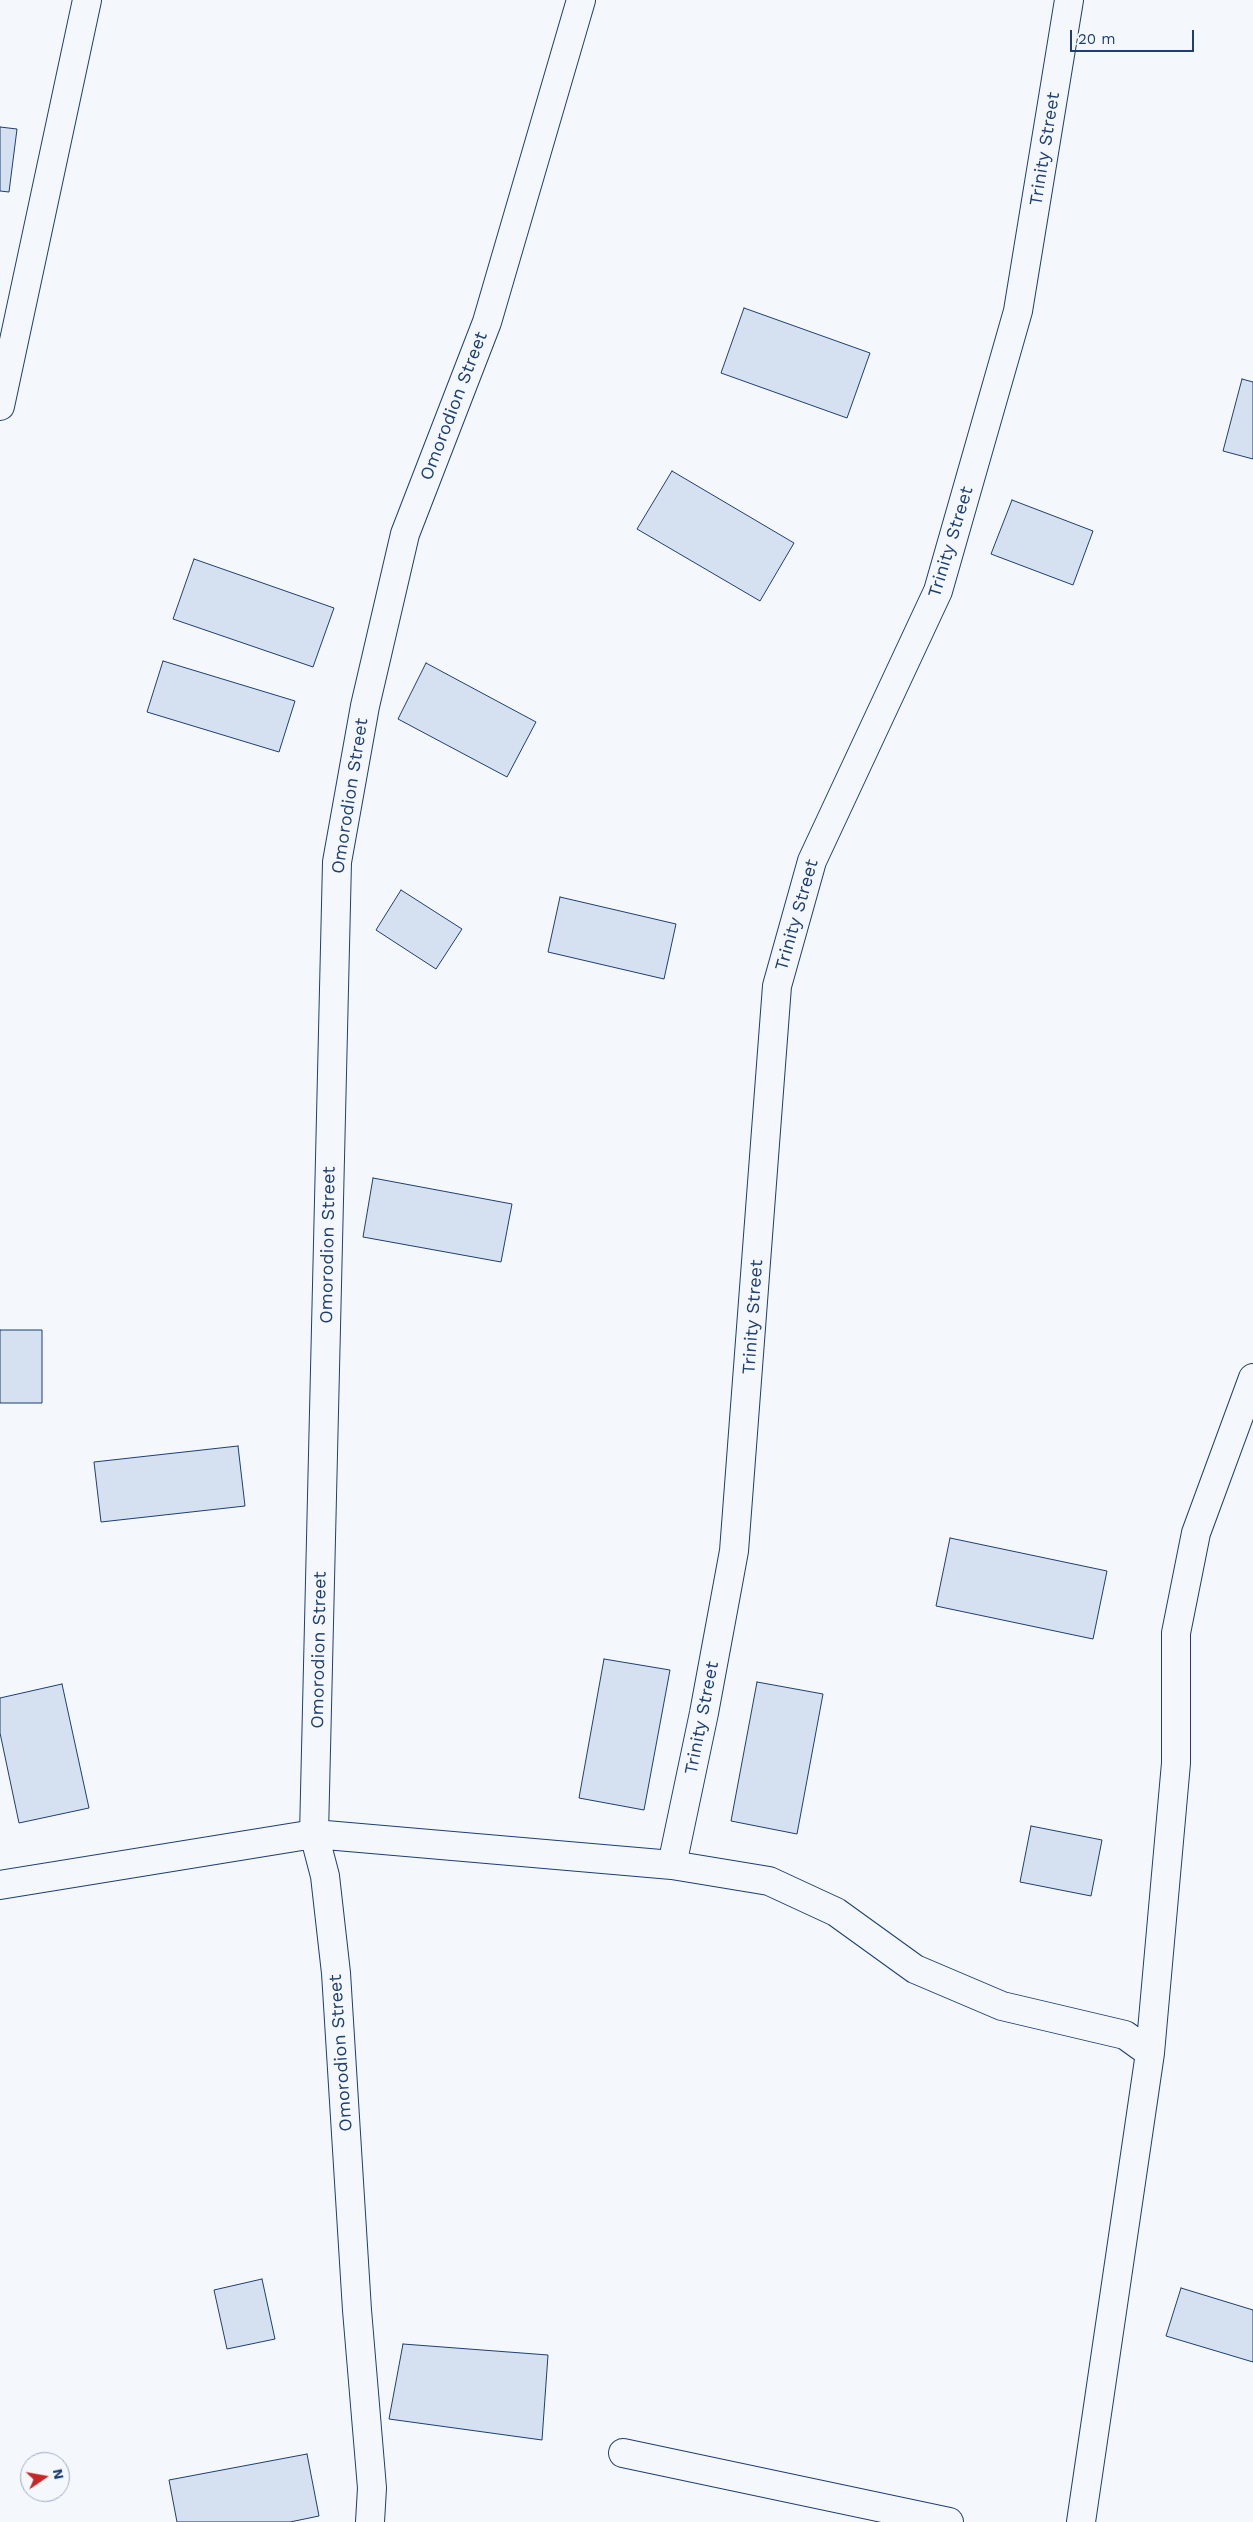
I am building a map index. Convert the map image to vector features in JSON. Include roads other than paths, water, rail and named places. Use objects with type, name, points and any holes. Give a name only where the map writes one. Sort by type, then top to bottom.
[{"type":"street","points":[[0,406],[87,0]]},
{"type":"street","name":"Omorodion Street","points":[[370,2522],[372,2488],[357,2310],[336,1973],[326,1876],[314,1834],[337,862],[365,706],[405,534],[487,322],[581,0]]},
{"type":"street","name":"Trinity Street","points":[[672,1865],[704,1714],[734,1551],[777,986],[812,861],[938,591],[1018,311],[1070,0]]},
{"type":"street","points":[[1081,2522],[1150,2054],[1176,1763],[1176,1633],[1196,1534],[1253,1378]]},
{"type":"street","points":[[0,1885],[314,1834],[672,1865],[769,1881],[836,1912],[915,1969],[1002,2006],[1125,2035],[1150,2054]]},
{"type":"street","points":[[622,2452],[949,2522]]}]
